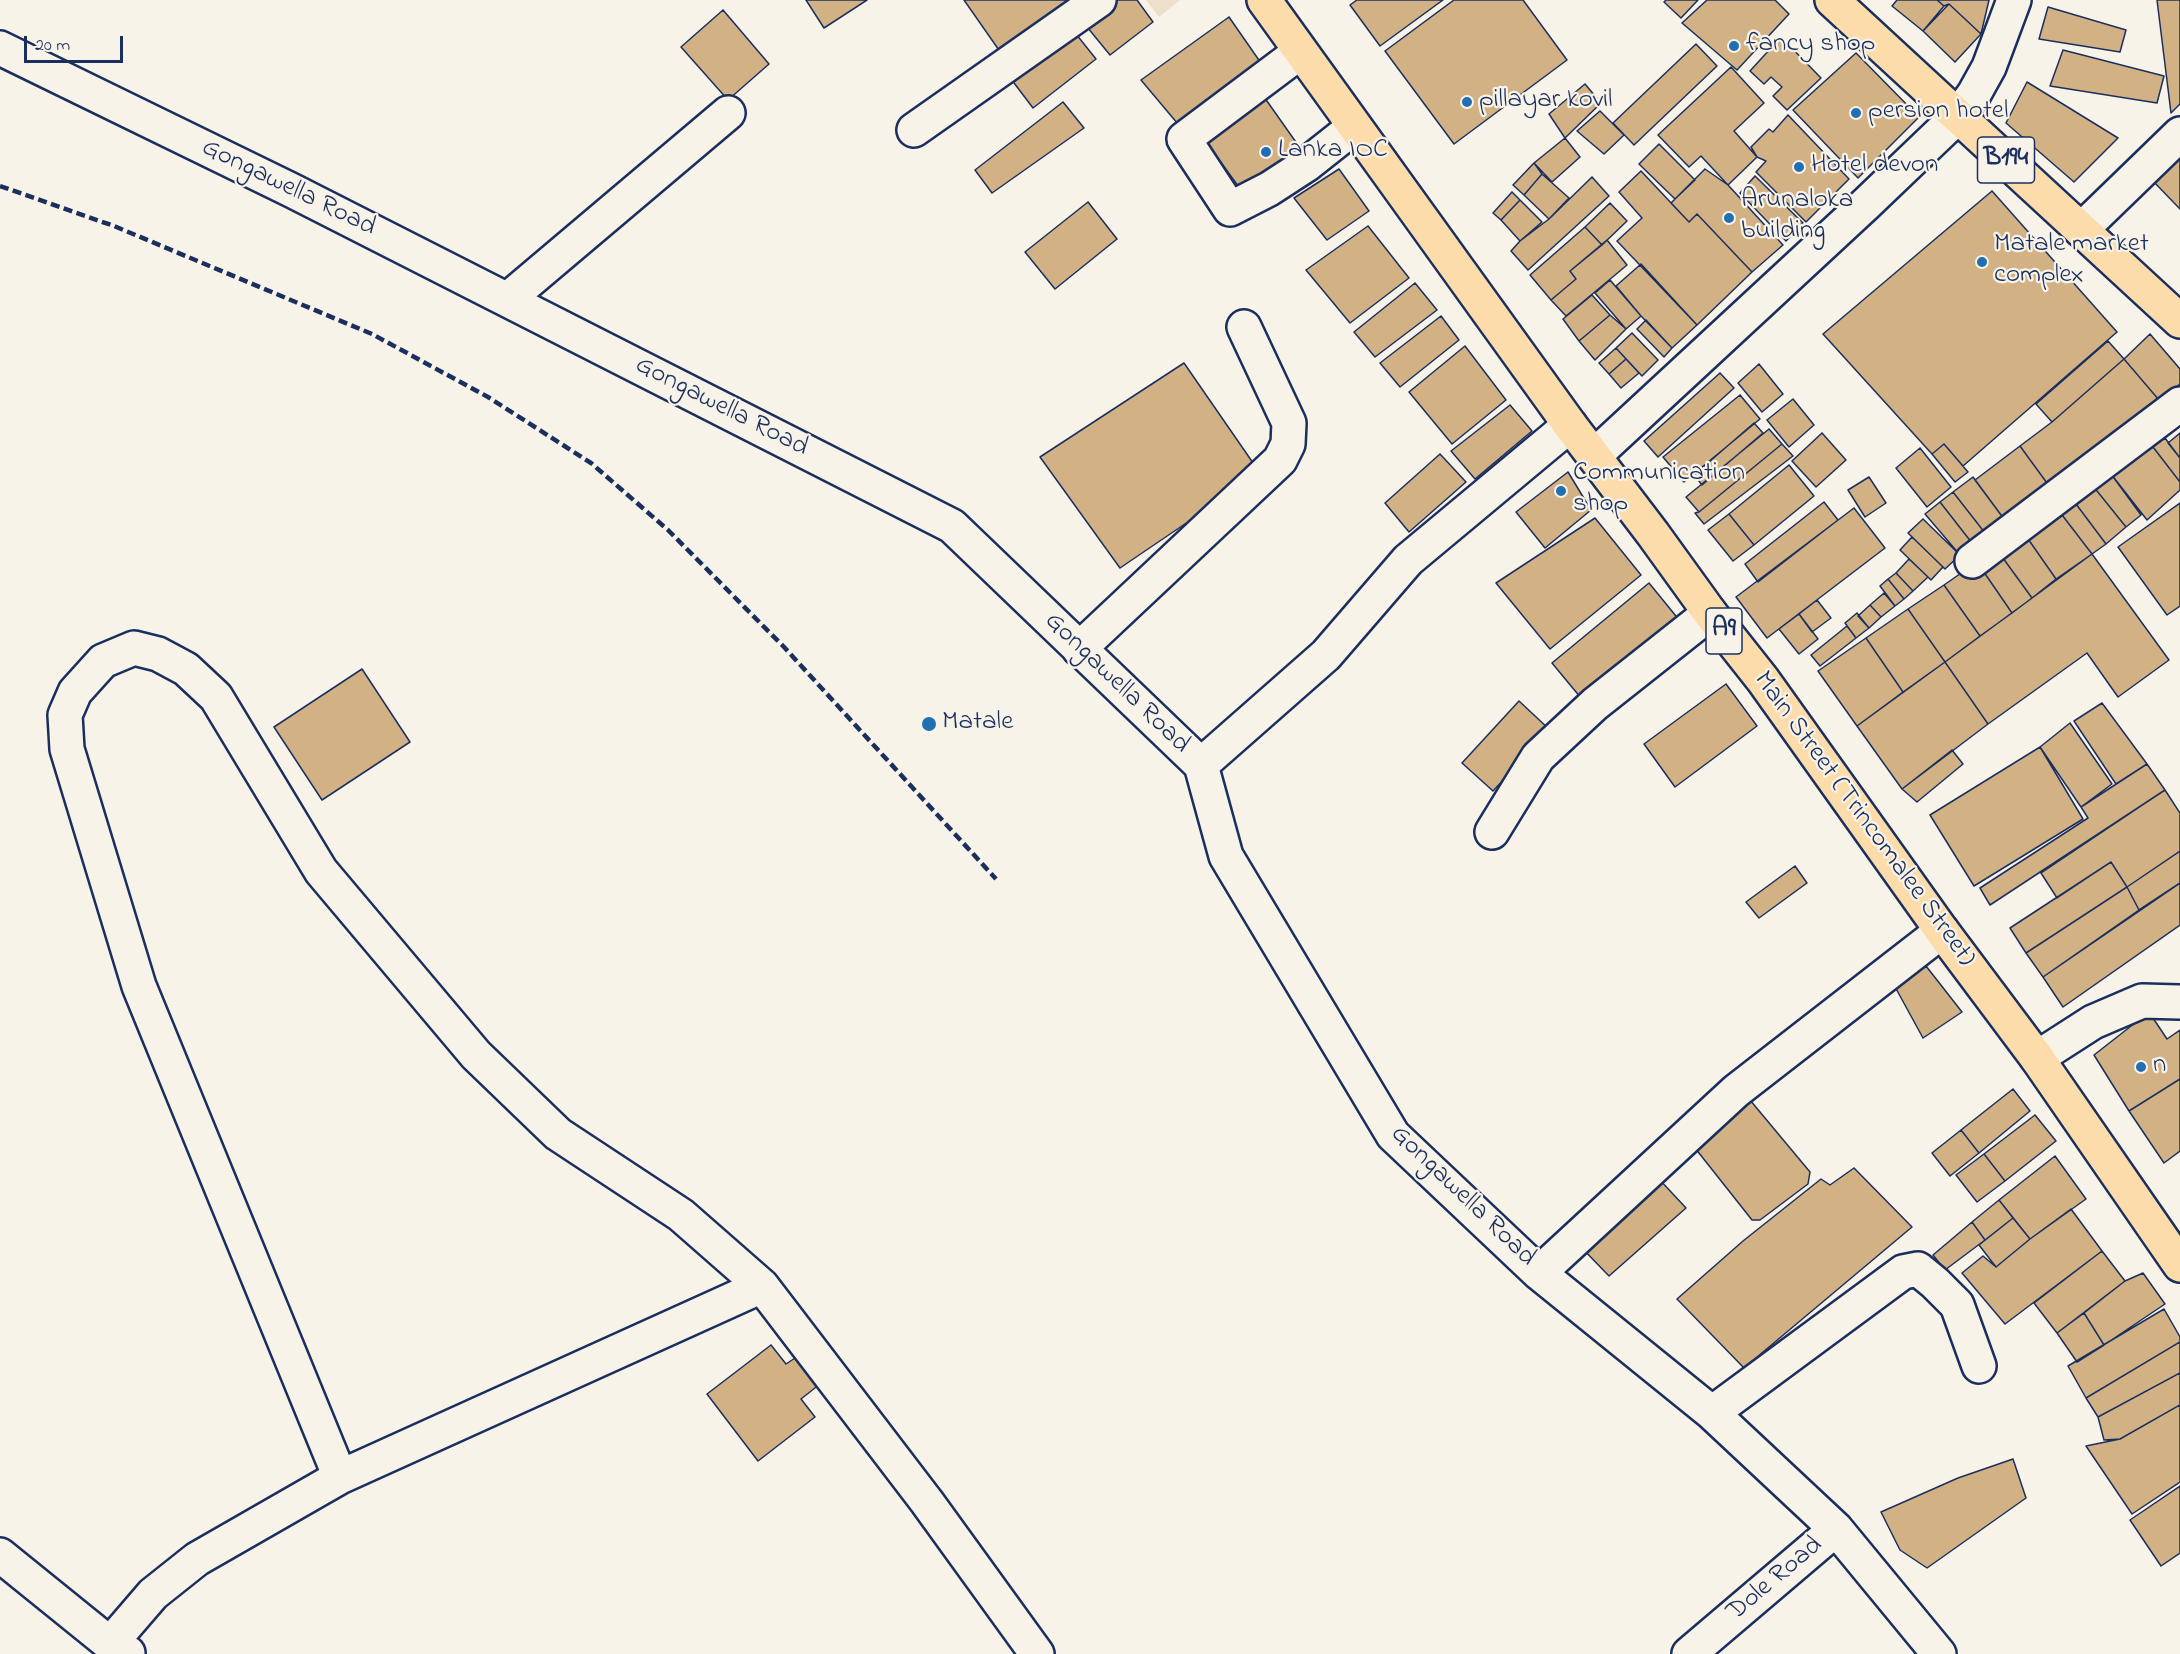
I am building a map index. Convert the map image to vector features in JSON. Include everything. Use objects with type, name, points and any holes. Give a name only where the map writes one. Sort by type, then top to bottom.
[{"type":"main road","name":"Main Street (Trincomalee Street)","points":[[1264,0],[1570,425],[1710,613],[1763,680],[1942,931],[2037,1058],[2180,1265]]},
{"type":"main road","name":"B194","points":[[1832,0],[2180,321]]},
{"type":"street","points":[[914,130],[1098,0]]},
{"type":"street","points":[[1594,456],[1958,116],[1989,68],[2014,0]]},
{"type":"street","name":"Gongawella Road","points":[[0,48],[291,190],[952,526],[1201,765],[1226,856],[1393,1135],[1539,1273],[1712,1413],[1836,1529],[1939,1654]]},
{"type":"street","points":[[1300,52],[1184,139],[1230,209],[1269,189],[1306,165],[1354,127]]},
{"type":"street","points":[[508,299],[728,113]]},
{"type":"street","points":[[2081,230],[2180,134]]},
{"type":"street","points":[[1079,649],[1280,460],[1288,444],[1288,423],[1244,327]]},
{"type":"street","points":[[1972,561],[2180,404]]},
{"type":"street","points":[[1201,765],[1326,655],[1408,560],[1570,425]]},
{"type":"street","points":[[1492,832],[1538,757],[1595,704],[1710,613]]},
{"type":"street","points":[[340,1477],[139,986],[66,749],[65,715],[75,692],[103,661],[134,648],[158,654],[186,669],[216,697],[321,871],[476,1055],[558,1134],[681,1215],[762,1286],[927,1502],[1037,1654]]},
{"type":"street","points":[[1539,1273],[1736,1091],[1942,931]]},
{"type":"street","points":[[2037,1058],[2093,1022],[2142,1001],[2180,1002]]},
{"type":"street","points":[[1712,1413],[1903,1272],[1918,1269],[1956,1305],[1979,1366]]},
{"type":"street","points":[[0,1555],[120,1649],[153,1594],[197,1558],[340,1477],[762,1286]]},
{"type":"street","name":"Dole Road","points":[[1689,1654],[1836,1529]]},
{"type":"shaded area","points":[[1146,0],[1180,0],[1159,17]]},
{"type":"building","points":[[806,0],[867,0],[824,28]]},
{"type":"building","points":[[964,0],[1076,0],[1001,53]]},
{"type":"building","points":[[1116,0],[1137,0],[1153,22],[1110,55],[1083,22]]},
{"type":"building","points":[[1357,0],[1443,0],[1380,46],[1350,5]]},
{"type":"building","name":"pillayar kovil","points":[[1454,0],[1523,0],[1567,60],[1454,144],[1385,51]]},
{"type":"building","points":[[1666,0],[1698,0],[1681,18],[1664,2]]},
{"type":"building","name":"fancy shop","points":[[1707,0],[1775,0],[1789,14],[1737,70],[1682,23]]},
{"type":"building","points":[[1897,0],[1937,0],[1944,6],[1923,31],[1892,6]]},
{"type":"building","points":[[1937,0],[1989,0],[1981,34],[1949,4],[1944,6]]},
{"type":"building","points":[[2157,0],[2180,0],[2180,104],[2171,113]]},
{"type":"building","points":[[1949,4],[1981,34],[1955,62],[1923,31]]},
{"type":"building","points":[[2048,7],[2126,30],[2120,52],[2039,39]]},
{"type":"building","points":[[723,10],[769,64],[728,100],[681,47]]},
{"type":"building","points":[[1229,17],[1263,66],[1183,130],[1141,80]]},
{"type":"building","points":[[1072,29],[1096,59],[1033,108],[1008,75]]},
{"type":"building","points":[[1781,37],[1821,78],[1787,110],[1773,96],[1782,87],[1771,77],[1764,84],[1750,71]]},
{"type":"building","points":[[1696,44],[1717,66],[1634,145],[1613,123]]},
{"type":"building","points":[[2063,50],[2164,76],[2157,103],[2050,86]]},
{"type":"building","name":"persion hotel","points":[[1856,53],[1919,117],[1858,178],[1793,110]]},
{"type":"building","points":[[1731,67],[1764,103],[1734,131],[1757,157],[1728,185],[1701,156],[1689,167],[1658,135]]},
{"type":"building","points":[[2027,82],[2118,138],[2074,182],[2006,123]]},
{"type":"building","points":[[1585,84],[1601,103],[1565,138],[1549,114]]},
{"type":"building","points":[[1262,94],[1305,155],[1244,194],[1203,138]]},
{"type":"building","points":[[1063,102],[1084,128],[992,193],[975,170]]},
{"type":"building","points":[[1600,111],[1624,135],[1604,154],[1577,131]]},
{"type":"building","name":"Hotel devon","points":[[1788,115],[1849,179],[1806,222],[1756,172],[1766,161],[1757,157],[1751,147],[1769,129],[1773,132]]},
{"type":"building","points":[[1565,138],[1580,157],[1552,182],[1534,163]]},
{"type":"building","points":[[1659,144],[1695,180],[1675,199],[1639,164]]},
{"type":"building","points":[[2180,155],[2180,209],[2153,181]]},
{"type":"building","points":[[1534,163],[1542,174],[1524,195],[1513,185]]},
{"type":"building","points":[[1339,169],[1369,211],[1327,240],[1294,198]]},
{"type":"building","name":"Arunaloka building","points":[[1705,169],[1728,185],[1783,245],[1752,272],[1697,214],[1689,222],[1671,203]]},
{"type":"building","points":[[1641,171],[1689,222],[1697,214],[1752,272],[1697,325],[1617,241],[1642,218],[1619,192]]},
{"type":"building","points":[[1542,174],[1569,198],[1549,219],[1524,195]]},
{"type":"building","points":[[1755,176],[1803,223],[1786,241],[1740,193]]},
{"type":"building","points":[[1592,177],[1609,196],[1528,270],[1511,251],[1520,241],[1549,219]]},
{"type":"building","name":"Matale market complex","points":[[1992,191],[2117,332],[1963,466],[1944,444],[1932,454],[1823,334]]},
{"type":"building","points":[[1512,192],[1520,200],[1501,220],[1493,213]]},
{"type":"building","points":[[1520,200],[1542,222],[1520,241],[1501,220]]},
{"type":"building","points":[[1088,202],[1117,239],[1055,289],[1025,252]]},
{"type":"building","points":[[1610,203],[1627,221],[1602,245],[1585,227]]},
{"type":"building","points":[[1368,226],[1409,278],[1350,323],[1306,270]]},
{"type":"building","points":[[1585,227],[1602,245],[1570,271],[1576,279],[1551,300],[1530,275]]},
{"type":"building","points":[[1607,240],[1627,265],[1566,316],[1551,300],[1576,279],[1570,271]]},
{"type":"building","points":[[1641,264],[1697,325],[1672,348],[1616,286]]},
{"type":"building","points":[[1610,280],[1641,316],[1626,329],[1595,293]]},
{"type":"building","points":[[1415,283],[1437,310],[1375,357],[1354,332]]},
{"type":"building","points":[[1592,295],[1610,315],[1579,341],[1563,319]]},
{"type":"building","points":[[1610,315],[1626,329],[1595,360],[1579,341]]},
{"type":"building","points":[[1441,316],[1459,340],[1400,387],[1380,363]]},
{"type":"building","points":[[1646,320],[1672,348],[1664,357],[1637,329]]},
{"type":"building","points":[[1632,333],[1658,360],[1642,376],[1616,348]]},
{"type":"building","points":[[2150,334],[2180,369],[2180,384],[2159,400],[2124,359]]},
{"type":"building","points":[[2108,341],[2124,359],[2052,422],[2036,404]]},
{"type":"building","points":[[1465,346],[1506,400],[1452,444],[1409,392]]},
{"type":"building","points":[[1616,348],[1626,359],[1609,374],[1599,363]]},
{"type":"building","points":[[1626,359],[1639,373],[1621,388],[1609,374]]},
{"type":"building","points":[[2124,359],[2159,400],[2052,490],[2020,446],[2052,422]]},
{"type":"building","points":[[1184,363],[1260,473],[1120,568],[1040,457]]},
{"type":"building","points":[[1759,364],[1783,394],[1762,412],[1738,383]]},
{"type":"building","points":[[1720,373],[1734,388],[1658,457],[1644,441]]},
{"type":"building","points":[[1740,395],[1760,419],[1684,482],[1663,457]]},
{"type":"building","points":[[1793,399],[1814,425],[1789,447],[1767,420]]},
{"type":"building","points":[[1510,405],[1532,431],[1475,479],[1451,451]]},
{"type":"building","points":[[1754,423],[1763,433],[1702,485],[1694,475]]},
{"type":"building","points":[[1769,429],[1782,444],[1699,512],[1686,497]]},
{"type":"building","points":[[1822,433],[1846,460],[1816,487],[1792,461]]},
{"type":"building","points":[[2180,433],[2180,458],[2168,443]]},
{"type":"building","points":[[2165,438],[2180,458],[2180,482],[2153,447]]},
{"type":"building","points":[[1782,444],[1793,456],[1704,524],[1695,513]]},
{"type":"building","points":[[1944,444],[1968,472],[1955,482],[1932,454]]},
{"type":"building","points":[[2020,446],[2052,490],[2007,523],[1975,480]]},
{"type":"building","points":[[2153,447],[2180,482],[2180,490],[2147,520],[2111,474]]},
{"type":"building","points":[[1920,448],[1951,487],[1927,507],[1896,468]]},
{"type":"building","points":[[1440,454],[1466,482],[1409,532],[1385,503]]},
{"type":"building","points":[[1789,465],[1814,496],[1754,545],[1729,514]]},
{"type":"building","name":"Communication shop","points":[[1568,472],[1591,510],[1545,548],[1516,512]]},
{"type":"building","points":[[2111,474],[2141,515],[2126,527],[2093,486]]},
{"type":"building","points":[[1869,477],[1886,503],[1865,517],[1848,490]]},
{"type":"building","points":[[1973,477],[2007,523],[1985,533],[1953,492]]},
{"type":"building","points":[[2093,486],[2126,527],[2106,544],[2073,500]]},
{"type":"building","points":[[1953,492],[1985,533],[1972,543],[1940,502]]},
{"type":"building","points":[[2073,500],[2106,544],[2092,554],[2059,511]]},
{"type":"building","points":[[1824,502],[1838,520],[1758,582],[1745,564]]},
{"type":"building","points":[[1940,502],[1972,543],[1960,555],[1925,514]]},
{"type":"building","points":[[2180,503],[2180,606],[2167,615],[2118,547]]},
{"type":"building","points":[[1854,508],[1885,548],[1767,638],[1736,597]]},
{"type":"building","points":[[2059,511],[2092,554],[2056,579],[2026,536]]},
{"type":"building","points":[[1729,514],[1754,545],[1733,561],[1708,530]]},
{"type":"building","points":[[1595,518],[1641,575],[1550,649],[1496,583]]},
{"type":"building","points":[[1923,519],[1960,555],[1945,569],[1908,533]]},
{"type":"building","points":[[2026,536],[2056,579],[2032,598],[2000,554]]},
{"type":"building","points":[[1912,537],[1943,567],[1931,580],[1900,550]]},
{"type":"building","points":[[2000,554],[2032,598],[2012,613],[1977,562]]},
{"type":"building","points":[[2092,554],[2169,660],[2118,697],[2087,653],[1988,724],[1945,662]]},
{"type":"building","points":[[1909,559],[1928,577],[1913,591],[1896,573]]},
{"type":"building","points":[[1977,562],[2012,613],[1980,636],[1944,585]]},
{"type":"building","points":[[1896,573],[1913,591],[1904,599],[1888,579]]},
{"type":"building","points":[[1888,579],[1904,599],[1895,606],[1880,586]]},
{"type":"building","points":[[1649,583],[1680,621],[1581,698],[1552,663]]},
{"type":"building","points":[[1944,585],[1980,636],[1945,662],[1908,609]]},
{"type":"building","points":[[1884,593],[1895,606],[1881,617],[1870,605]]},
{"type":"building","points":[[1817,600],[1831,618],[1812,632],[1799,614]]},
{"type":"building","points":[[1870,605],[1881,617],[1869,628],[1858,616]]},
{"type":"building","points":[[1908,609],[1945,662],[1903,692],[1866,638]]},
{"type":"building","points":[[1857,613],[1869,628],[1856,638],[1845,623]]},
{"type":"building","points":[[1799,614],[1818,639],[1799,654],[1779,629]]},
{"type":"building","points":[[1847,626],[1856,638],[1820,666],[1811,655]]},
{"type":"building","points":[[1866,638],[1903,692],[1857,726],[1818,671]]},
{"type":"building","points":[[1945,662],[1988,724],[1902,789],[1857,726]]},
{"type":"building","points":[[362,669],[410,742],[322,800],[274,727]]},
{"type":"building","points":[[1726,684],[1757,726],[1675,787],[1644,744]]},
{"type":"building","points":[[1519,701],[1550,730],[1493,791],[1462,763]]},
{"type":"building","points":[[2102,703],[2147,764],[2116,784],[2074,721]]},
{"type":"building","points":[[2070,723],[2112,784],[2081,807],[2040,747]]},
{"type":"building","points":[[2040,747],[2083,819],[1974,886],[1930,815]]},
{"type":"building","points":[[1952,750],[1963,764],[1917,802],[1902,789]]},
{"type":"building","points":[[2147,764],[2165,790],[1990,905],[1980,888],[2088,818],[2081,807]]},
{"type":"building","points":[[2165,790],[2180,813],[2180,851],[2127,887],[2111,862],[2057,898],[2041,873]]},
{"type":"building","points":[[2180,851],[2180,883],[2139,910],[2127,887]]},
{"type":"building","points":[[2111,862],[2127,887],[2026,953],[2010,928]]},
{"type":"building","points":[[1795,866],[1807,883],[1759,918],[1746,902]]},
{"type":"building","points":[[2180,883],[2180,925],[2063,1007],[2043,977]]},
{"type":"building","points":[[2127,887],[2139,910],[2043,977],[2026,953]]},
{"type":"building","points":[[1926,966],[1962,1012],[1923,1038],[1894,985]]},
{"type":"building","name":"n","points":[[2149,1012],[2167,1039],[2180,1030],[2180,1079],[2129,1111],[2094,1055]]},
{"type":"building","points":[[2180,1079],[2180,1151],[2164,1163],[2129,1111]]},
{"type":"building","points":[[2013,1089],[2030,1111],[1979,1153],[1961,1130]]},
{"type":"building","points":[[1750,1100],[1810,1172],[1808,1184],[1760,1220],[1752,1220],[1695,1148]]},
{"type":"building","points":[[2035,1115],[2056,1141],[2005,1181],[1984,1154]]},
{"type":"building","points":[[1961,1130],[1979,1153],[1950,1176],[1932,1153]]},
{"type":"building","points":[[1984,1154],[2005,1181],[1977,1202],[1956,1175]]},
{"type":"building","points":[[2055,1156],[2086,1199],[2030,1239],[1999,1200]]},
{"type":"building","points":[[1854,1168],[1912,1227],[1744,1368],[1677,1299],[1743,1241],[1821,1179],[1830,1185]]},
{"type":"building","points":[[1658,1178],[1686,1208],[1609,1276],[1579,1245]]},
{"type":"building","points":[[1999,1200],[2013,1218],[1985,1240],[1972,1222]]},
{"type":"building","points":[[2071,1209],[2102,1251],[2005,1324],[1962,1273],[1983,1256],[1996,1267]]},
{"type":"building","points":[[2013,1218],[2030,1239],[1996,1267],[1979,1245]]},
{"type":"building","points":[[1972,1222],[1985,1240],[1945,1270],[1933,1255]]},
{"type":"building","points":[[2102,1251],[2125,1281],[2057,1333],[2034,1303]]},
{"type":"building","points":[[2143,1273],[2165,1304],[2104,1345],[2084,1313],[2125,1281]]},
{"type":"building","points":[[2164,1309],[2180,1337],[2180,1342],[2086,1398],[2068,1366]]},
{"type":"building","points":[[2084,1313],[2104,1345],[2077,1362],[2057,1333]]},
{"type":"building","points":[[2180,1342],[2180,1373],[2098,1417],[2086,1398]]},
{"type":"building","points":[[771,1345],[786,1364],[798,1356],[820,1384],[801,1399],[815,1417],[758,1461],[707,1394]]},
{"type":"building","points":[[2180,1373],[2180,1405],[2120,1439],[2104,1440],[2098,1417]]},
{"type":"building","points":[[2180,1405],[2180,1482],[2132,1514],[2086,1446],[2120,1439]]},
{"type":"building","points":[[2013,1459],[2026,1498],[1927,1568],[1900,1550],[1881,1512],[1958,1478]]},
{"type":"building","points":[[2180,1486],[2180,1553],[2161,1566],[2130,1520]]},
{"type":"railway","points":[[0,186],[114,226],[372,334],[488,397],[591,463],[668,530],[784,647],[996,879]]},
{"type":"place","name":"fancy shop","points":[[1734,46]]},
{"type":"place","name":"pillayar kovil","points":[[1467,102]]},
{"type":"place","name":"persion hotel","points":[[1856,113]]},
{"type":"place","name":"Lanka IOC","points":[[1266,152]]},
{"type":"place","name":"Hotel devon","points":[[1799,167]]},
{"type":"place","name":"Arunaloka building","points":[[1729,218]]},
{"type":"place","name":"Matale market complex","points":[[1982,262]]},
{"type":"place","name":"Communication shop","points":[[1561,491]]},
{"type":"place","name":"Matale","points":[[929,724]]},
{"type":"place","name":"n","points":[[2141,1067]]}]
